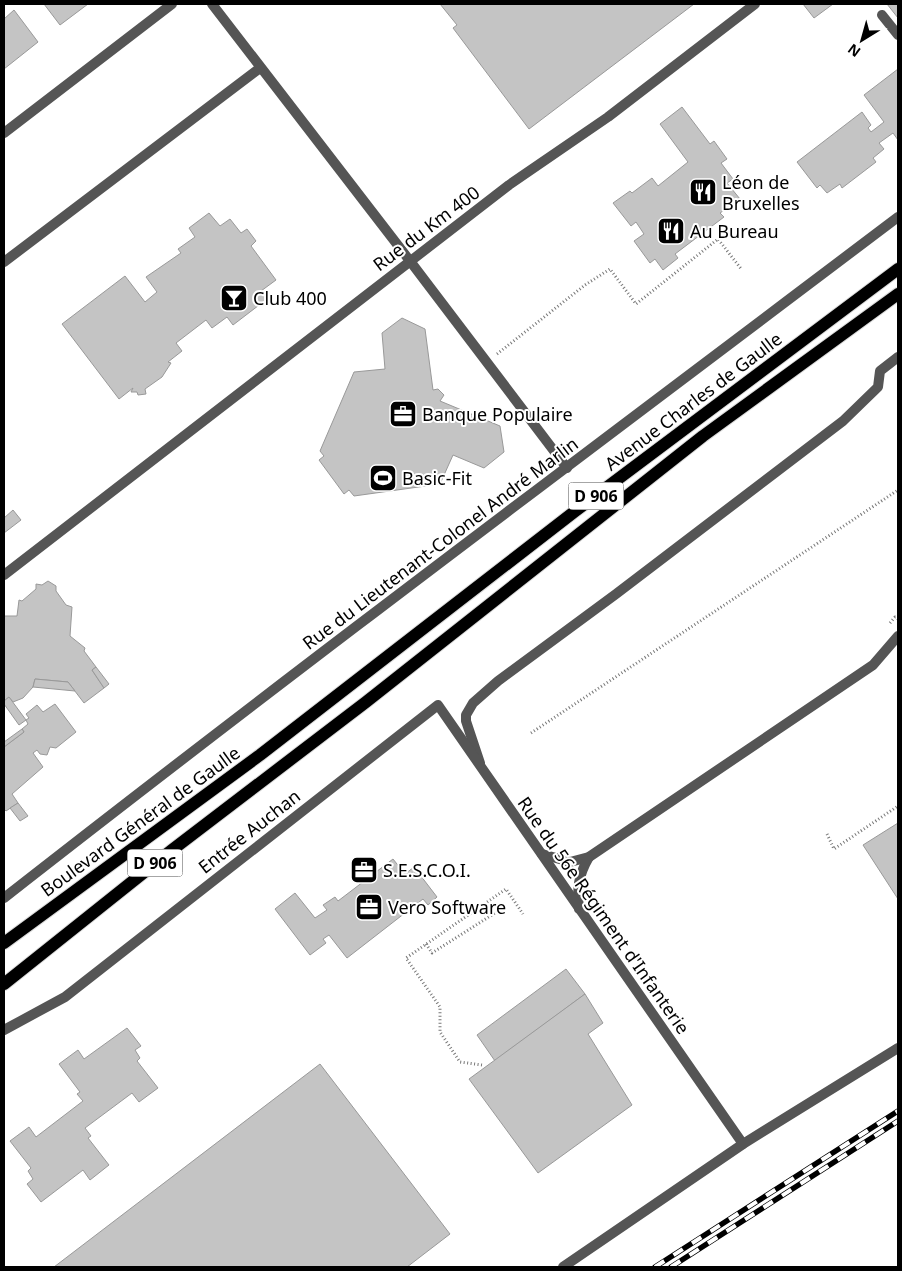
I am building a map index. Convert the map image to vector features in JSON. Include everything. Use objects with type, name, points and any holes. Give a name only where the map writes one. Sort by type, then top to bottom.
[{"type":"main road","name":"Avenue Charles de Gaulle","points":[[296,726],[574,512],[898,269]]},
{"type":"main road","name":"Avenue Charles de Gaulle","points":[[4,984],[172,850],[309,746],[703,436],[898,294]]},
{"type":"main road","name":"Boulevard Général de Gaulle","points":[[4,943],[296,726]]},
{"type":"street","points":[[4,133],[172,4]]},
{"type":"street","points":[[212,4],[567,468]]},
{"type":"street","name":"Rue du Km 400","points":[[4,576],[509,185],[608,117],[755,4]]},
{"type":"street","points":[[882,15],[898,35]]},
{"type":"street","points":[[4,262],[260,68]]},
{"type":"street","name":"Rue du Lieutenant-Colonel André Marlin","points":[[4,898],[227,723],[898,217]]},
{"type":"street","points":[[481,766],[466,722],[466,715],[473,703],[498,681],[616,594],[843,420],[878,387],[880,371],[898,357]]},
{"type":"street","points":[[542,854],[570,862],[589,857],[873,665],[898,636]]},
{"type":"street","name":"Rue du 56e Régiment d'Infanterie","points":[[438,705],[743,1144]]},
{"type":"street","name":"Entrée Auchan","points":[[4,1030],[65,997],[438,705]]},
{"type":"street","points":[[579,909],[577,884],[580,873],[589,857]]},
{"type":"street","points":[[563,1267],[743,1144],[898,1048]]},
{"type":"path","points":[[487,362],[585,285],[610,269],[636,304],[718,239],[742,270]]},
{"type":"path","points":[[531,733],[898,490]]},
{"type":"path","points":[[827,834],[834,849],[898,806]]},
{"type":"path","points":[[482,1065],[460,1062],[440,1032],[440,1007],[406,958],[506,889],[523,914]]},
{"type":"path","points":[[426,944],[432,954],[495,913]]},
{"type":"building","points":[[44,4],[88,4],[60,25]]},
{"type":"building","points":[[440,4],[694,4],[529,129],[453,28],[457,25]]},
{"type":"building","points":[[803,4],[833,4],[814,18]]},
{"type":"building","points":[[887,4],[898,4],[898,18]]},
{"type":"building","points":[[14,10],[38,42],[4,69],[4,19]]},
{"type":"building","points":[[898,69],[898,140],[893,133],[879,143],[884,149],[873,158],[876,162],[842,188],[840,184],[827,193],[820,185],[817,188],[797,162],[862,112],[871,125],[868,128],[871,132],[884,122],[864,95]]},
{"type":"building","points":[[682,107],[710,144],[714,141],[727,159],[721,163],[733,179],[727,183],[740,199],[720,213],[724,217],[675,254],[678,258],[663,270],[655,259],[650,263],[634,241],[644,234],[636,222],[631,226],[613,203],[630,191],[632,193],[652,178],[658,186],[688,162],[660,124]]},
{"type":"building","points":[[209,213],[220,226],[230,219],[241,233],[247,229],[256,241],[251,246],[276,280],[261,291],[267,299],[233,325],[227,317],[212,328],[206,320],[176,343],[182,351],[168,362],[171,363],[162,377],[145,389],[146,394],[138,395],[137,392],[131,392],[133,388],[119,399],[62,324],[125,276],[145,302],[157,292],[146,277],[181,253],[178,249],[195,237],[189,228]]},
{"type":"building","name":"Banque Populaire","points":[[402,318],[425,329],[433,390],[438,389],[444,395],[440,401],[500,426],[504,452],[484,468],[453,455],[440,484],[354,496],[349,490],[344,494],[319,460],[324,456],[320,451],[354,372],[385,369],[382,333]]},
{"type":"building","points":[[13,510],[21,520],[4,533],[4,518]]},
{"type":"building","points":[[48,581],[56,586],[56,591],[66,605],[72,607],[70,636],[85,648],[84,651],[96,667],[92,670],[104,688],[84,703],[68,682],[35,679],[33,687],[23,698],[13,702],[9,697],[4,701],[4,616],[17,616],[19,600],[22,601],[36,589],[36,584],[42,585]]},
{"type":"building","points":[[96,667],[109,684],[104,688],[92,670]]},
{"type":"building","points":[[35,679],[68,682],[75,691],[33,687]]},
{"type":"building","points":[[9,697],[26,720],[19,725],[4,704],[4,701]]},
{"type":"building","points":[[55,704],[76,732],[56,748],[50,747],[47,755],[40,754],[37,750],[33,753],[43,767],[12,794],[18,803],[6,811],[4,809],[4,747],[24,732],[22,729],[28,724],[26,720],[29,718],[26,714],[37,705],[43,712]]},
{"type":"building","points":[[22,729],[24,732],[4,747],[4,742]]},
{"type":"building","points":[[18,803],[28,816],[20,821],[10,808]]},
{"type":"building","points":[[898,823],[898,899],[863,845]]},
{"type":"building","name":"Vero Software","points":[[393,859],[405,874],[414,867],[437,897],[428,905],[423,899],[347,958],[329,935],[323,939],[326,943],[310,955],[275,909],[295,893],[315,918],[327,910],[323,905],[335,897],[338,901]]},
{"type":"building","points":[[566,969],[585,994],[495,1061],[477,1035]]},
{"type":"building","points":[[585,994],[603,1023],[588,1034],[632,1105],[538,1173],[469,1079]]},
{"type":"building","points":[[127,1028],[141,1046],[135,1050],[140,1058],[137,1061],[158,1088],[139,1102],[132,1093],[85,1128],[91,1136],[88,1138],[109,1165],[90,1180],[83,1170],[41,1202],[27,1184],[33,1179],[28,1171],[31,1168],[10,1141],[29,1127],[36,1137],[83,1101],[77,1094],[80,1092],[59,1064],[78,1050],[84,1059]]},
{"type":"building","points":[[320,1064],[450,1234],[407,1267],[54,1267]]},
{"type":"railway","points":[[655,1267],[898,1111]]},
{"type":"railway","points":[[671,1267],[898,1121]]},
{"type":"place","name":"Léon de Bruxelles","points":[[703,192]]},
{"type":"place","name":"Au Bureau","points":[[671,231]]},
{"type":"place","name":"Club 400","points":[[234,298]]},
{"type":"place","name":"Banque Populaire","points":[[403,414]]},
{"type":"place","name":"Basic-Fit","points":[[383,478]]},
{"type":"place","name":"S.E.S.C.O.I.","points":[[364,870]]},
{"type":"place","name":"Vero Software","points":[[369,907]]}]
